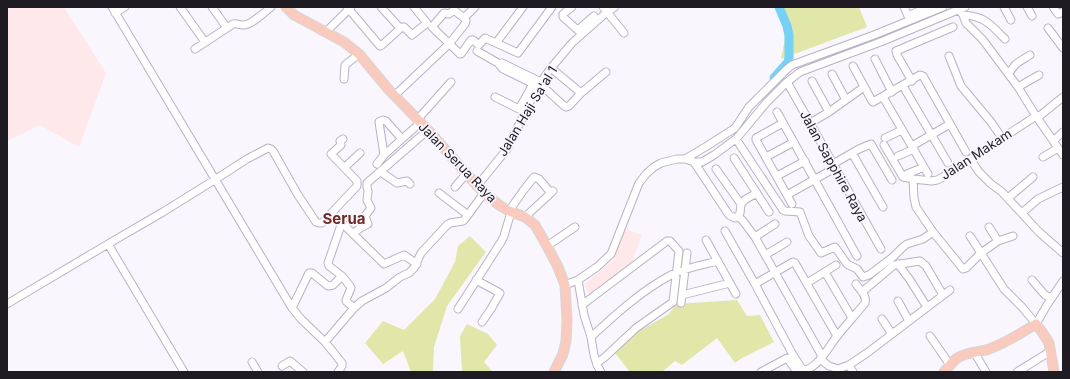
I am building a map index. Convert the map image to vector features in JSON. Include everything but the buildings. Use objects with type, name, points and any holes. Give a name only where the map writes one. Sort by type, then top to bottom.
[{"type":"main road","name":"Jalan Serua Raya","points":[[286,7],[294,15],[344,42],[359,54],[394,96],[428,130],[484,193],[499,205],[525,217],[535,225],[558,267],[564,285],[567,320],[566,341],[563,354],[554,372]]},
{"type":"main road","points":[[949,369],[960,357],[989,349],[1010,340],[1036,324],[1049,343],[1054,372]]},
{"type":"street","points":[[125,7],[113,10],[216,179],[292,308],[301,319],[325,342],[342,363],[342,366],[338,372]]},
{"type":"street","points":[[180,7],[205,42]]},
{"type":"street","points":[[212,7],[227,28]]},
{"type":"street","points":[[195,49],[235,23],[242,25],[247,24],[270,7]]},
{"type":"street","points":[[381,7],[400,28]]},
{"type":"street","points":[[326,32],[349,8],[380,46],[403,26],[412,35],[427,23],[414,7]]},
{"type":"street","points":[[464,18],[475,7]]},
{"type":"street","points":[[496,43],[524,7]]},
{"type":"street","points":[[394,96],[449,44],[465,24],[466,21],[464,18],[455,10],[449,14],[444,13],[432,27],[449,44],[460,54],[472,40],[479,44],[485,38],[518,53],[552,7]]},
{"type":"street","points":[[572,7],[563,14],[563,16],[580,32],[594,16]]},
{"type":"street","name":"Jalan Haji Sa'al 1","points":[[477,186],[507,149],[522,111],[538,84],[580,32],[605,10],[615,7]]},
{"type":"street","points":[[904,7],[908,16],[928,7]]},
{"type":"street","points":[[685,159],[735,128],[749,107],[792,65],[874,35],[943,7]]},
{"type":"street","points":[[564,285],[578,280],[597,267],[611,254],[639,184],[647,173],[661,163],[677,159],[702,162],[736,139],[766,103],[787,82],[800,72],[883,41],[966,7]]},
{"type":"street","points":[[1004,7],[1011,20]]},
{"type":"street","points":[[1027,7],[1032,16]]},
{"type":"street","points":[[1053,7],[1058,14],[1063,12]]},
{"type":"street","points":[[605,10],[624,33]]},
{"type":"street","points":[[959,10],[984,20],[1005,39]]},
{"type":"street","points":[[959,10],[966,23],[983,40],[1008,73],[1063,155]]},
{"type":"street","points":[[912,81],[896,51],[953,27]]},
{"type":"street","points":[[1048,28],[1063,48]]},
{"type":"street","points":[[477,51],[498,64],[505,64],[538,84],[566,107],[572,104],[581,93],[606,72]]},
{"type":"street","points":[[344,79],[345,65],[359,54]]},
{"type":"street","points":[[1008,73],[1015,68],[1017,64],[1030,55]]},
{"type":"street","points":[[949,56],[961,86],[991,122],[1002,138]]},
{"type":"street","points":[[874,59],[892,92]]},
{"type":"street","points":[[853,66],[872,102],[922,75],[966,152]]},
{"type":"street","points":[[551,68],[581,93]]},
{"type":"street","points":[[832,74],[846,100]]},
{"type":"street","points":[[1018,87],[1039,75]]},
{"type":"street","points":[[812,81],[829,112]]},
{"type":"street","points":[[377,164],[384,155],[419,121],[451,82]]},
{"type":"street","name":"Jalan Sapphire Raya","points":[[787,82],[881,249]]},
{"type":"street","points":[[903,86],[948,164]]},
{"type":"street","points":[[810,123],[829,112],[864,87]]},
{"type":"street","points":[[495,97],[522,111]]},
{"type":"street","points":[[883,97],[926,171],[910,177],[902,177],[884,142],[902,130]]},
{"type":"street","name":"Jalan Makam","points":[[910,177],[932,181],[938,180],[1037,117],[1063,97]]},
{"type":"street","points":[[777,112],[857,256]]},
{"type":"street","points":[[384,155],[379,122],[383,120],[386,121],[402,139]]},
{"type":"street","points":[[783,123],[756,139],[792,204]]},
{"type":"street","points":[[898,156],[950,124]]},
{"type":"street","points":[[367,185],[428,130]]},
{"type":"street","points":[[1053,141],[1063,132]]},
{"type":"street","points":[[343,139],[340,141],[342,145],[331,154],[357,181],[358,184]]},
{"type":"street","points":[[736,139],[783,210],[800,212],[809,236],[819,251],[821,252],[835,247],[847,264],[857,269],[863,277],[869,275],[893,257],[907,244],[923,240],[934,232]]},
{"type":"street","points":[[766,157],[794,142]]},
{"type":"street","points":[[787,195],[815,179],[852,153],[871,144],[892,180]]},
{"type":"street","points":[[1043,156],[1058,148]]},
{"type":"street","points":[[7,304],[163,212],[247,158],[265,149],[271,149],[316,222],[322,223],[358,186],[358,184]]},
{"type":"street","points":[[344,168],[360,153]]},
{"type":"street","points":[[852,153],[883,207]]},
{"type":"street","points":[[734,158],[769,212]]},
{"type":"street","points":[[970,160],[979,172],[1002,192],[1039,232],[1063,253]]},
{"type":"street","points":[[777,176],[805,161]]},
{"type":"street","points":[[694,162],[729,215],[736,218],[738,216]]},
{"type":"street","points":[[716,168],[741,204]]},
{"type":"street","points":[[381,172],[397,184],[407,181],[410,184]]},
{"type":"street","points":[[455,188],[466,174]]},
{"type":"street","points":[[458,309],[501,242],[504,236],[510,211],[534,177],[539,179],[552,192],[525,217]]},
{"type":"street","points":[[910,177],[915,205],[963,269],[966,268],[981,252],[1005,238],[1013,236]]},
{"type":"street","points":[[1008,198],[1033,177]]},
{"type":"street","points":[[358,184],[367,185]]},
{"type":"street","points":[[354,234],[360,228],[368,224],[365,216],[371,208],[367,200],[367,185]]},
{"type":"street","points":[[1022,213],[1038,199],[1063,186]]},
{"type":"street","points":[[439,193],[468,215]]},
{"type":"street","points":[[325,342],[354,308],[366,298],[386,288],[400,277],[409,273],[417,264],[421,253],[446,225],[452,222],[462,221],[484,193]]},
{"type":"street","points":[[738,216],[740,213],[741,204],[746,199],[757,193]]},
{"type":"street","points":[[738,216],[755,237],[821,358],[829,366],[838,369],[849,365],[950,290]]},
{"type":"street","points":[[755,237],[775,224]]},
{"type":"street","points":[[354,308],[346,301],[350,285],[342,276],[329,266],[328,263],[342,226],[344,225],[354,234],[384,264],[404,255],[417,264]]},
{"type":"street","points":[[547,246],[575,227]]},
{"type":"street","points":[[989,227],[998,242]]},
{"type":"street","points":[[725,231],[793,355],[802,368],[806,370],[821,358],[837,336],[865,303],[866,299],[856,284]]},
{"type":"street","points":[[970,236],[1004,289],[1036,324],[1050,298],[1063,281]]},
{"type":"street","points":[[706,240],[736,294]]},
{"type":"street","points":[[582,306],[667,241],[670,241],[679,251],[682,299],[730,284]]},
{"type":"street","points":[[765,255],[787,242]]},
{"type":"street","points":[[108,244],[184,372]]},
{"type":"street","points":[[599,368],[605,357],[636,328],[672,303],[687,253]]},
{"type":"street","points":[[591,337],[621,309],[670,276],[681,271],[718,261]]},
{"type":"street","points":[[862,292],[894,265],[919,261],[923,263],[943,295]]},
{"type":"street","points":[[755,284],[793,262],[796,264],[837,336]]},
{"type":"street","points":[[898,264],[910,280],[927,308]]},
{"type":"street","points":[[807,283],[836,266]]},
{"type":"street","points":[[825,272],[852,318]]},
{"type":"street","points":[[292,308],[309,273],[312,273],[328,286],[333,285],[342,276]]},
{"type":"street","points":[[476,280],[500,293],[482,322]]},
{"type":"street","points":[[578,280],[584,315],[599,368]]},
{"type":"street","points":[[1032,280],[1045,295],[1050,298]]},
{"type":"street","points":[[898,301],[909,321]]},
{"type":"street","points":[[882,319],[892,334]]},
{"type":"street","points":[[930,336],[949,369]]},
{"type":"street","points":[[1017,372],[1050,351]]},
{"type":"street","points":[[974,352],[986,372]]},
{"type":"street","points":[[761,372],[787,358],[797,372]]},
{"type":"street","points":[[252,362],[258,372]]},
{"type":"street","points":[[282,366],[290,362],[303,372]]},
{"type":"street","points":[[849,365],[854,372]]},
{"type":"shaded area","points":[[7,7],[64,7],[106,73],[79,147],[40,125],[7,141]]},
{"type":"shaded area","points":[[624,228],[642,235],[629,269],[591,298],[584,285],[614,259]]},
{"type":"green space","points":[[776,7],[859,7],[867,27],[781,59],[785,39],[782,22]]},
{"type":"green space","points":[[470,236],[486,252],[447,306],[434,347],[433,372],[411,372],[403,351],[383,364],[365,343],[383,321],[404,330],[435,299],[455,262],[458,246]]},
{"type":"green space","points":[[737,300],[747,316],[760,315],[774,342],[735,363],[717,338],[682,365],[675,361],[662,372],[630,372],[615,353],[634,334],[669,314],[676,304]]},
{"type":"green space","points":[[467,324],[488,334],[497,345],[484,362],[493,372],[462,372],[460,336]]},
{"type":"waterway","points":[[774,78],[788,62],[789,57],[789,35],[779,7]]},
{"type":"district","name":"Serua","points":[[344,219]]}]
